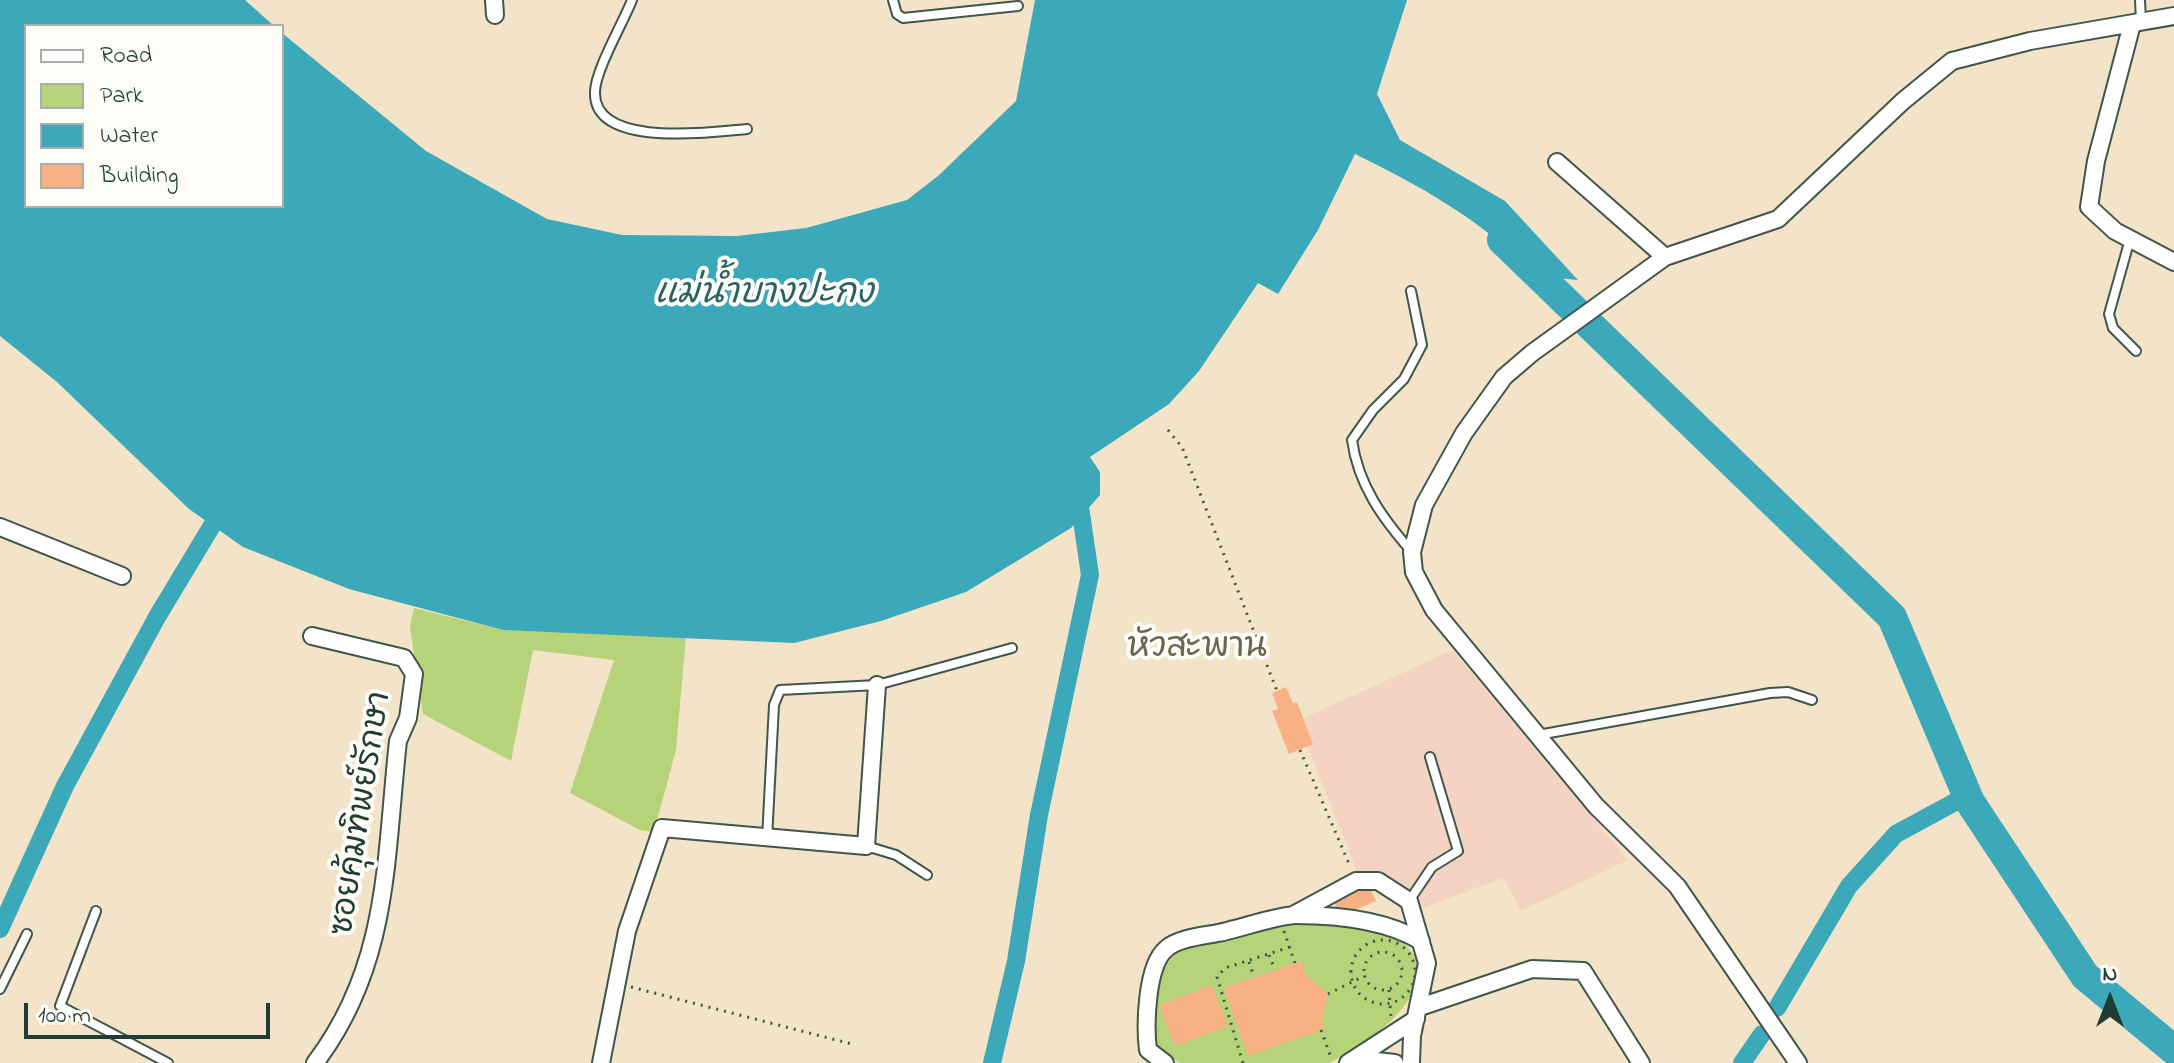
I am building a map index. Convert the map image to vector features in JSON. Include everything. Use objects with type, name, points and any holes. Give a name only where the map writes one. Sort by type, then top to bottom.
[{"type":"street","points":[[1798,1063],[1677,886],[1596,806],[1434,610],[1414,572],[1412,552],[1424,505],[1464,433],[1504,377],[1532,353],[1665,257],[1778,219],[1903,101],[1952,61],[2030,41],[2174,16]]},
{"type":"street","points":[[2137,23],[2096,161],[2089,207],[2098,218],[2130,239],[2174,262]]},
{"type":"street","points":[[1557,162],[1665,257]]},
{"type":"street","points":[[0,527],[122,576]]},
{"type":"street","name":"ซอยคุ้มทิพย์รักษา","points":[[312,636],[404,658],[414,674],[408,718],[398,741],[377,935],[333,1039],[315,1063]]},
{"type":"street","points":[[601,1063],[627,931],[662,828],[866,846],[877,685]]},
{"type":"street","points":[[1165,1063],[1148,1050],[1146,1034],[1155,966],[1166,949],[1184,940],[1287,917],[1356,881],[1378,881],[1409,901],[1427,963],[1411,1063]]},
{"type":"street","points":[[1287,917],[1374,922],[1402,930],[1421,941]]},
{"type":"street","points":[[1353,1061],[1418,1013],[1532,969],[1583,971],[1641,1063]]},
{"type":"street","points":[[1353,1061],[1395,1063]]},
{"type":"lane","points":[[632,0],[595,89],[596,107],[606,118],[650,133],[681,135],[747,129]]},
{"type":"lane","points":[[893,0],[897,14],[903,18],[1018,6]]},
{"type":"lane","points":[[2137,23],[2140,0]]},
{"type":"lane","points":[[2130,239],[2109,314],[2113,328],[2136,351]]},
{"type":"lane","points":[[1411,291],[1422,345],[1404,379],[1373,410],[1352,440],[1354,459],[1375,504],[1412,552]]},
{"type":"lane","points":[[767,839],[775,696],[787,689],[877,685],[1012,648]]},
{"type":"lane","points":[[1537,735],[1770,693],[1788,692],[1812,700]]},
{"type":"lane","points":[[1409,901],[1432,867],[1458,851],[1430,757]]},
{"type":"lane","points":[[866,846],[896,855],[927,875]]},
{"type":"lane","points":[[96,911],[60,1006],[168,1063]]},
{"type":"lane","points":[[0,989],[27,934]]},
{"type":"path","points":[[1168,430],[1182,447],[1277,691]]},
{"type":"path","points":[[1300,750],[1356,881]]},
{"type":"path","points":[[1287,917],[1295,963]]},
{"type":"path","points":[[1370,943],[1395,943],[1409,953],[1415,973],[1408,993],[1390,1004],[1366,999],[1353,982],[1354,958],[1370,943]]},
{"type":"path","points":[[1389,954],[1395,943]]},
{"type":"path","points":[[1243,1063],[1217,977],[1225,968],[1290,947]]},
{"type":"path","points":[[1377,953],[1389,954],[1401,969],[1399,981],[1388,989],[1372,987],[1364,976],[1365,963],[1377,953]]},
{"type":"path","points":[[1269,954],[1275,970]]},
{"type":"path","points":[[1354,958],[1365,963]]},
{"type":"path","points":[[1248,961],[1254,977]]},
{"type":"path","points":[[1328,994],[1364,976]]},
{"type":"path","points":[[616,984],[852,1044]]},
{"type":"path","points":[[1366,999],[1372,987]]},
{"type":"path","points":[[1388,989],[1392,1034]]},
{"type":"path","points":[[1321,1030],[1333,1063]]},
{"type":"shaded area","points":[[1453,650],[1628,860],[1521,911],[1503,878],[1420,909],[1404,888],[1386,876],[1357,871],[1297,721]]},
{"type":"green space","points":[[414,608],[503,630],[686,636],[676,750],[654,832],[640,830],[570,793],[614,660],[533,650],[511,761],[423,714],[410,627]]},
{"type":"green space","points":[[1282,924],[1359,926],[1387,932],[1398,938],[1414,956],[1418,974],[1413,993],[1383,1028],[1329,1063],[1180,1063],[1156,1049],[1156,993],[1166,966],[1174,956],[1185,948],[1206,941]]},
{"type":"water","name":"แม่น้ำบางปะกง","points":[[0,0],[245,0],[272,24],[24,24],[24,208],[284,208],[284,35],[426,151],[547,219],[622,235],[737,236],[806,228],[907,200],[938,176],[1016,101],[1035,0],[1407,0],[1377,94],[1400,140],[1505,201],[1578,280],[1537,276],[1496,239],[1452,207],[1355,154],[1318,230],[1278,294],[1258,283],[1199,371],[1169,404],[1090,457],[1100,472],[1100,495],[1071,528],[966,592],[881,621],[794,643],[503,630],[349,589],[243,547],[189,509],[57,382],[0,336]]},
{"type":"building","points":[[1286,687],[1293,703],[1297,702],[1313,744],[1289,754],[1272,711],[1278,709],[1272,693]]},
{"type":"building","points":[[1369,886],[1376,901],[1341,916],[1334,902]]},
{"type":"building","points":[[1301,961],[1306,975],[1328,994],[1322,1020],[1325,1029],[1248,1056],[1224,988]]},
{"type":"building","points":[[1212,985],[1228,1026],[1175,1046],[1159,1005]]},
{"type":"waterway","points":[[1502,240],[1892,617],[1970,802],[2085,976],[2174,1050]]},
{"type":"waterway","points":[[992,1063],[1016,961],[1039,815],[1090,575],[1078,493]]},
{"type":"waterway","points":[[0,929],[65,786],[157,617],[225,504]]},
{"type":"waterway","points":[[1777,1008],[1849,886],[1896,834],[1968,795]]},
{"type":"waterway","points":[[1742,1063],[1762,1034]]},
{"type":"district","name":"หัวสะพาน","points":[[1197,650]]}]
